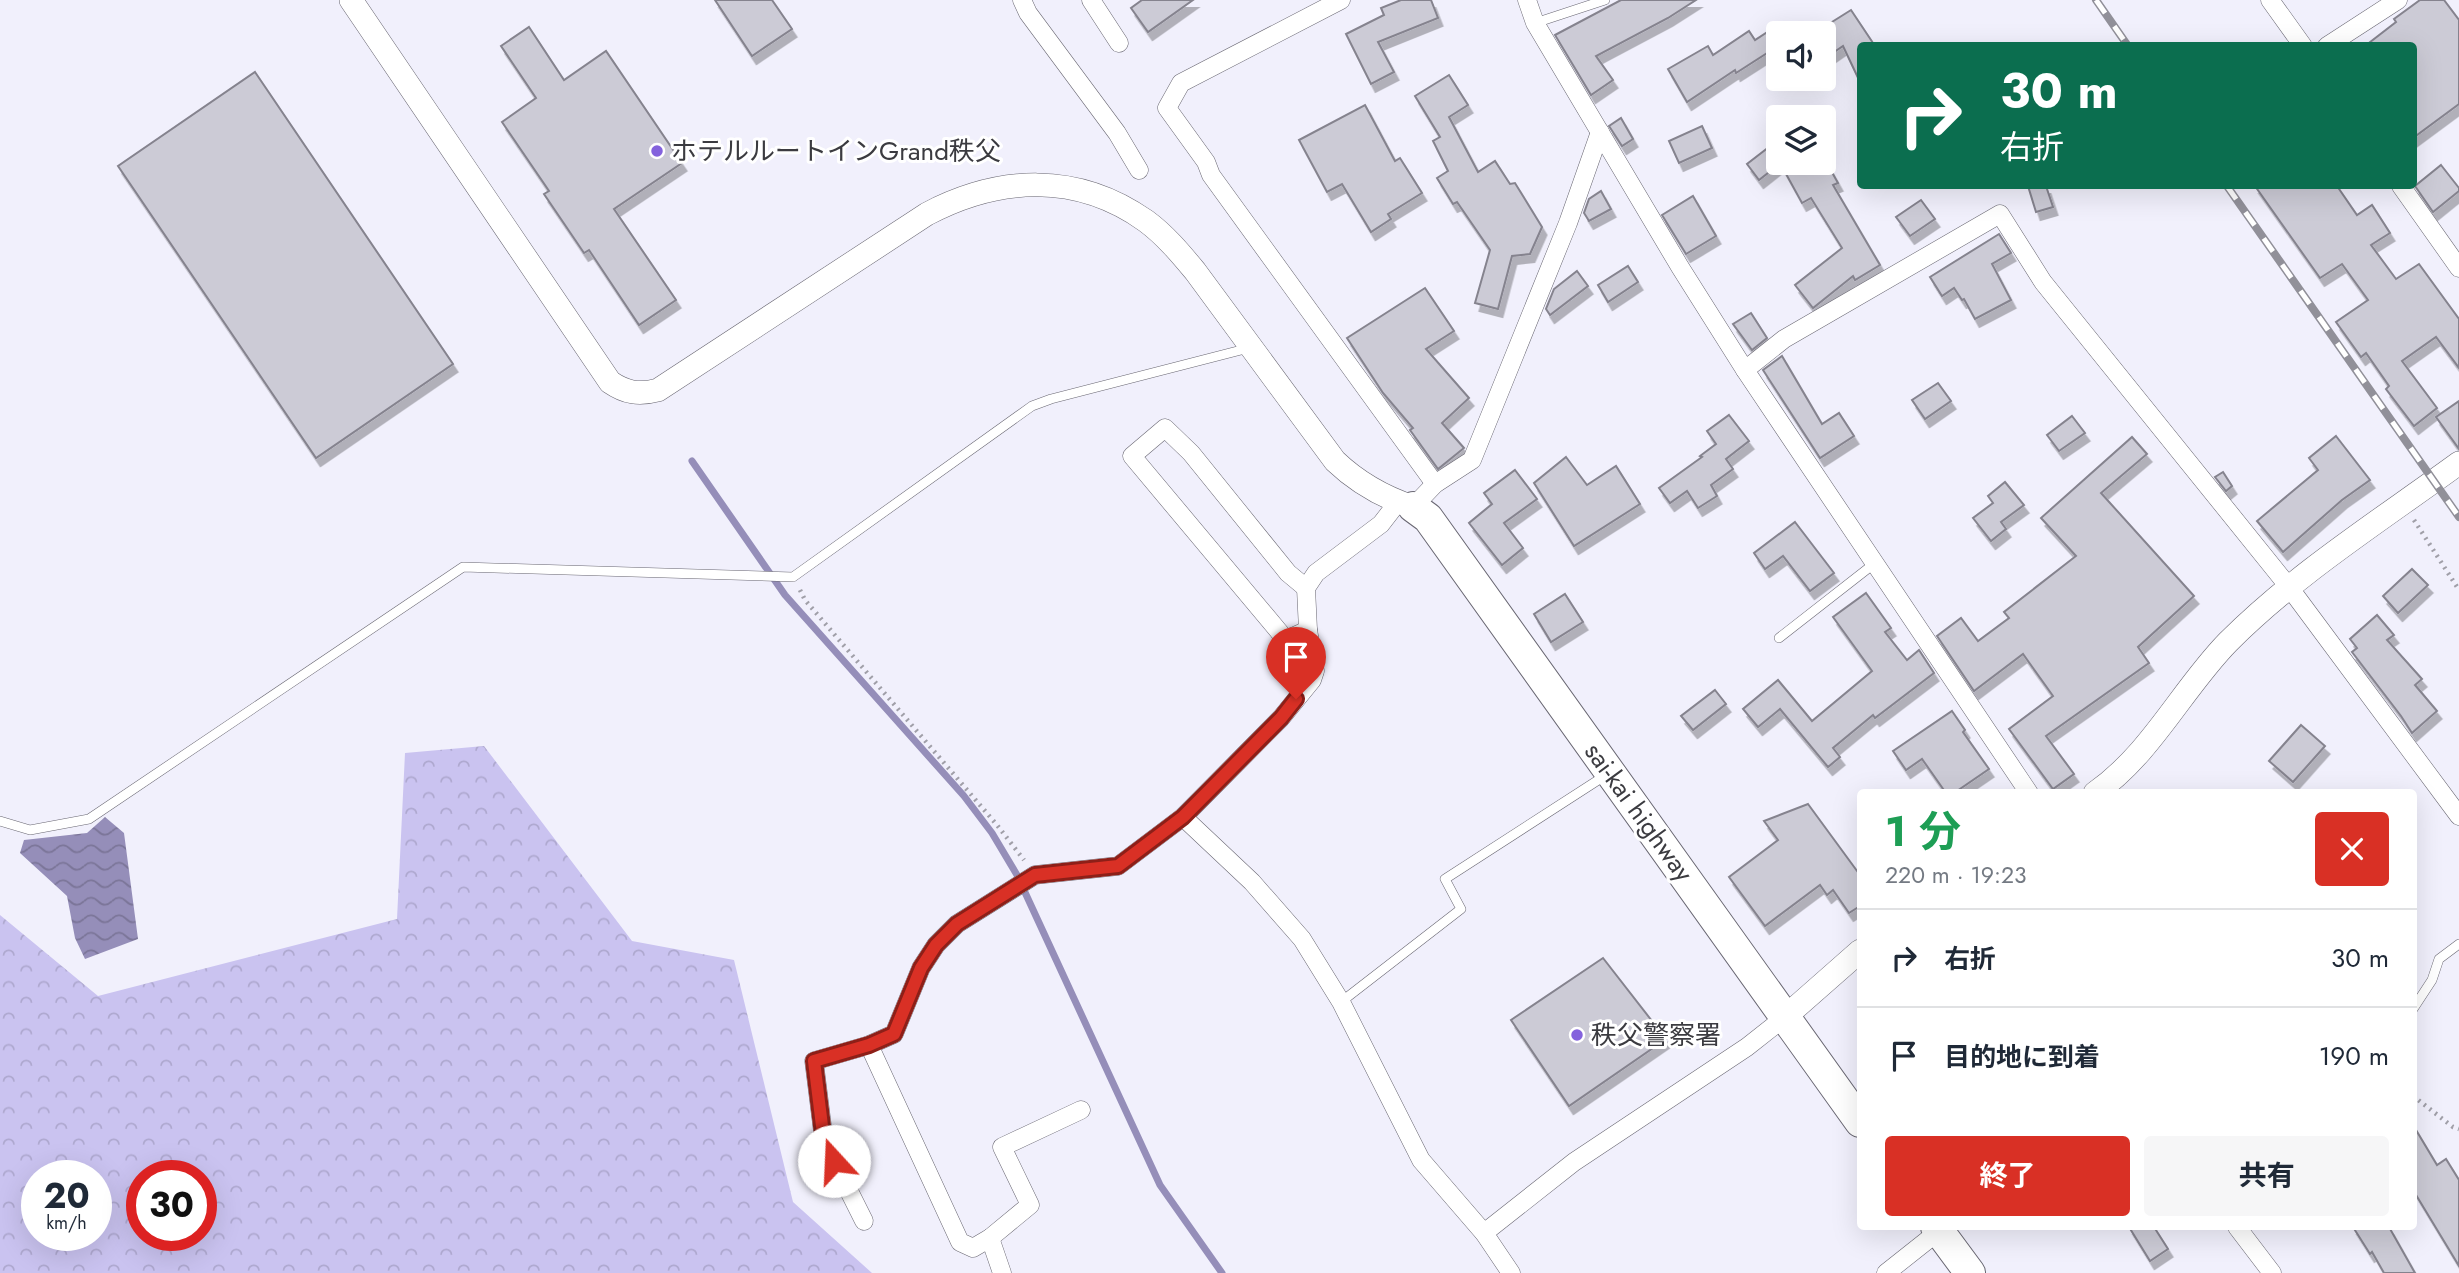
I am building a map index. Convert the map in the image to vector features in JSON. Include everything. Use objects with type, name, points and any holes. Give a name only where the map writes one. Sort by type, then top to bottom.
[{"type":"highway","name":"sai-kai highway","points":[[1405,505],[1428,518],[1857,1118]]},
{"type":"highway","points":[[1941,1230],[1970,1273]]},
{"type":"street","points":[[1022,0],[1028,13],[1117,133],[1139,170]]},
{"type":"street","points":[[1091,0],[1119,43]]},
{"type":"street","points":[[1341,0],[1181,83],[1167,108],[1206,162],[1211,175],[1435,484]]},
{"type":"street","points":[[1527,0],[1535,23],[1745,370],[2026,789]]},
{"type":"street","points":[[2270,0],[2300,42]]},
{"type":"street","points":[[2333,42],[2398,0]]},
{"type":"street","points":[[354,1],[610,382],[623,390],[642,394],[658,390],[915,222],[955,199],[988,190],[1024,185],[1058,185],[1092,193],[1119,205],[1147,222],[1173,245],[1335,461],[1362,484],[1405,505]]},
{"type":"street","points":[[864,1221],[824,1142],[814,1061],[869,1045],[894,1034],[921,968],[936,945],[957,924],[1035,875],[1118,866],[1183,817],[1281,718],[1312,680],[1315,662],[1308,630],[1306,587],[1316,573],[1405,505],[1472,460],[1568,223],[1600,132]]},
{"type":"street","points":[[2403,189],[2459,268]]},
{"type":"street","points":[[1745,370],[1784,339],[2000,214],[2043,282],[2289,587],[2459,816]]},
{"type":"street","points":[[1306,587],[1288,573],[1191,453],[1165,428],[1132,456],[1286,640],[1308,630]]},
{"type":"street","points":[[2100,789],[2147,742],[2227,643],[2289,587],[2459,463]]},
{"type":"street","points":[[1183,817],[1252,882],[1302,939],[1341,1002],[1421,1160],[1485,1233],[1506,1271]]},
{"type":"street","points":[[1485,1233],[1574,1162],[1747,1047],[1857,954]]},
{"type":"street","points":[[869,1045],[960,1242],[973,1248],[990,1238],[1030,1205],[1002,1147],[1081,1110]]},
{"type":"street","points":[[1886,1273],[1938,1230]]},
{"type":"street","points":[[2238,1230],[2272,1273]]},
{"type":"street","points":[[990,1238],[1002,1273]]},
{"type":"lane","points":[[1535,23],[1605,0]]},
{"type":"lane","points":[[0,821],[30,830],[89,819],[463,567],[793,577],[1032,406],[1252,348]]},
{"type":"lane","points":[[1779,638],[1875,563]]},
{"type":"lane","points":[[1341,1002],[1461,909],[1445,879],[1611,772]]},
{"type":"lane","points":[[2417,1003],[2432,980],[2439,959],[2459,944]]},
{"type":"path","points":[[2410,514],[2459,590]]},
{"type":"path","points":[[793,577],[805,600],[997,825],[1035,875]]},
{"type":"path","points":[[2417,1099],[2459,1129]]},
{"type":"green space","points":[[484,746],[632,941],[734,960],[793,1202],[872,1273],[0,1273],[0,915],[98,996],[397,919],[405,753]]},
{"type":"water","points":[[105,817],[124,833],[138,939],[85,959],[75,938],[67,896],[20,853],[24,840],[87,833]]},
{"type":"building","points":[[715,0],[772,0],[792,29],[752,56]]},
{"type":"building","points":[[1142,0],[1193,0],[1148,32],[1131,8]]},
{"type":"building","points":[[1401,0],[1431,0],[1438,18],[1378,42],[1394,72],[1371,84],[1346,34],[1384,15],[1381,8]]},
{"type":"building","points":[[1621,0],[1696,0],[1596,56],[1613,80],[1591,95],[1555,35]]},
{"type":"building","points":[[2420,0],[2444,0],[2459,20],[2459,104],[2417,135],[2417,42],[2370,42],[2396,22],[2394,19]]},
{"type":"building","points":[[1851,10],[1872,42],[1857,42],[1857,76],[1843,46],[1836,51],[1836,21],[1834,21]]},
{"type":"building","points":[[529,27],[564,80],[606,51],[682,163],[614,209],[676,300],[639,325],[589,250],[584,253],[544,194],[549,191],[502,122],[536,98],[501,46]]},
{"type":"building","points":[[1749,31],[1755,40],[1766,33],[1766,54],[1736,73],[1735,70],[1687,102],[1668,69],[1708,46],[1713,55]]},
{"type":"building","points":[[255,72],[453,364],[316,458],[118,166]]},
{"type":"building","points":[[1449,75],[1468,105],[1449,117],[1478,172],[1495,161],[1510,184],[1515,183],[1542,227],[1530,254],[1512,256],[1498,309],[1475,303],[1490,250],[1457,202],[1453,204],[1437,178],[1448,171],[1433,141],[1440,137],[1415,96]]},
{"type":"building","points":[[1365,105],[1395,161],[1400,158],[1422,193],[1388,214],[1391,219],[1371,232],[1342,184],[1327,192],[1299,140]]},
{"type":"building","points":[[1621,118],[1633,139],[1622,146],[1609,126]]},
{"type":"building","points":[[1702,126],[1712,148],[1679,163],[1669,141]]},
{"type":"building","points":[[1766,149],[1766,174],[1759,180],[1747,164]]},
{"type":"building","points":[[2441,165],[2459,191],[2433,212],[2417,189],[2417,184]]},
{"type":"building","points":[[1787,175],[1834,175],[1838,183],[1833,185],[1880,265],[1855,280],[1853,276],[1813,308],[1795,285],[1842,248],[1811,198],[1802,203]]},
{"type":"building","points":[[2029,189],[2047,189],[2053,207],[2036,212]]},
{"type":"building","points":[[2257,189],[2339,189],[2357,215],[2372,205],[2390,233],[2371,245],[2396,279],[2419,264],[2459,319],[2459,368],[2436,337],[2402,361],[2437,408],[2414,426],[2386,389],[2389,386],[2366,353],[2361,357],[2336,322],[2368,300],[2342,264],[2320,278]]},
{"type":"building","points":[[1601,191],[1611,209],[1589,221],[1584,213],[1589,199]]},
{"type":"building","points":[[1693,196],[1716,236],[1686,254],[1662,215]]},
{"type":"building","points":[[1921,200],[1935,219],[1910,236],[1896,217]]},
{"type":"building","points":[[1999,234],[2011,253],[1992,264],[2011,300],[1975,319],[1964,299],[1962,300],[1954,288],[1942,296],[1930,277]]},
{"type":"building","points":[[1628,266],[1638,282],[1608,302],[1598,285]]},
{"type":"building","points":[[1577,271],[1588,286],[1550,315],[1546,309],[1554,289]]},
{"type":"building","points":[[1425,288],[1454,331],[1426,349],[1469,398],[1442,423],[1464,448],[1438,469],[1410,430],[1413,428],[1383,393],[1347,338]]},
{"type":"building","points":[[1751,313],[1767,338],[1752,350],[1733,324]]},
{"type":"building","points":[[1782,356],[1822,424],[1839,413],[1854,436],[1820,458],[1763,370]]},
{"type":"building","points":[[1938,383],[1951,401],[1925,419],[1912,400]]},
{"type":"building","points":[[2459,401],[2459,449],[2436,417]]},
{"type":"building","points":[[1729,415],[1749,441],[1726,459],[1733,469],[1711,485],[1717,496],[1698,508],[1687,491],[1670,503],[1659,488],[1716,444],[1707,431]]},
{"type":"building","points":[[2072,416],[2085,433],[2059,451],[2047,435]]},
{"type":"building","points":[[2336,436],[2370,480],[2342,500],[2283,552],[2257,521],[2318,470],[2309,458]]},
{"type":"building","points":[[2132,437],[2147,454],[2101,493],[2194,596],[2138,647],[2149,663],[2046,736],[2074,774],[2053,789],[2009,729],[2053,696],[2023,654],[1974,691],[1937,636],[1961,618],[1978,641],[2009,618],[2004,612],[2076,556],[2041,518]]},
{"type":"building","points":[[1566,457],[1587,485],[1616,466],[1640,504],[1574,546],[1534,483]]},
{"type":"building","points":[[1515,470],[1537,499],[1504,523],[1523,548],[1502,565],[1469,523],[1492,504],[1484,493]]},
{"type":"building","points":[[2223,472],[2232,486],[2226,491],[2215,477]]},
{"type":"building","points":[[2005,482],[2024,505],[2001,522],[2006,529],[1991,541],[1973,518],[1993,503],[1988,496]]},
{"type":"building","points":[[1795,522],[1834,573],[1810,591],[1783,556],[1765,569],[1754,553]]},
{"type":"building","points":[[2412,569],[2428,585],[2398,613],[2383,596]]},
{"type":"building","points":[[1866,593],[1891,628],[1885,632],[1907,660],[1919,650],[1934,673],[1875,718],[1873,715],[1833,748],[1840,757],[1828,767],[1780,709],[1758,727],[1743,709],[1778,680],[1812,721],[1872,671],[1833,617]]},
{"type":"building","points":[[1565,594],[1583,622],[1551,642],[1534,614]]},
{"type":"building","points":[[2377,615],[2394,635],[2387,640],[2422,679],[2415,685],[2437,711],[2412,733],[2352,652],[2357,648],[2350,639]]},
{"type":"building","points":[[1715,690],[1726,704],[1693,730],[1681,716]]},
{"type":"building","points":[[1952,711],[1989,769],[1960,789],[1943,789],[1922,759],[1906,770],[1893,751]]},
{"type":"building","points":[[2301,725],[2325,746],[2293,782],[2269,761]]},
{"type":"building","points":[[1808,804],[1857,871],[1857,908],[1849,913],[1833,890],[1827,895],[1820,885],[1765,926],[1729,877],[1778,840],[1764,821]]},
{"type":"building","points":[[1603,958],[1666,1039],[1569,1106],[1511,1020]]},
{"type":"building","points":[[2417,1132],[2437,1165],[2446,1159],[2459,1180],[2459,1266],[2417,1197]]},
{"type":"building","points":[[2131,1230],[2156,1230],[2168,1249],[2150,1261]]},
{"type":"building","points":[[2355,1230],[2391,1230],[2415,1273],[2384,1273],[2372,1252],[2370,1254]]},
{"type":"waterway","points":[[692,461],[785,595],[964,796],[992,833],[1017,875],[1160,1185],[1222,1273]]},
{"type":"railway","points":[[2096,0],[2125,42]]},
{"type":"railway","points":[[2229,189],[2459,517]]},
{"type":"place","name":"ホテルルートインGrand秩父","points":[[657,151]]},
{"type":"place","name":"秩父警察署","points":[[1577,1035]]},
{"type":"route","points":[[834,1161],[824,1142],[814,1061],[869,1045],[894,1034],[921,968],[936,945],[957,924],[1035,875],[1118,866],[1183,817],[1281,718],[1296,699]]}]
